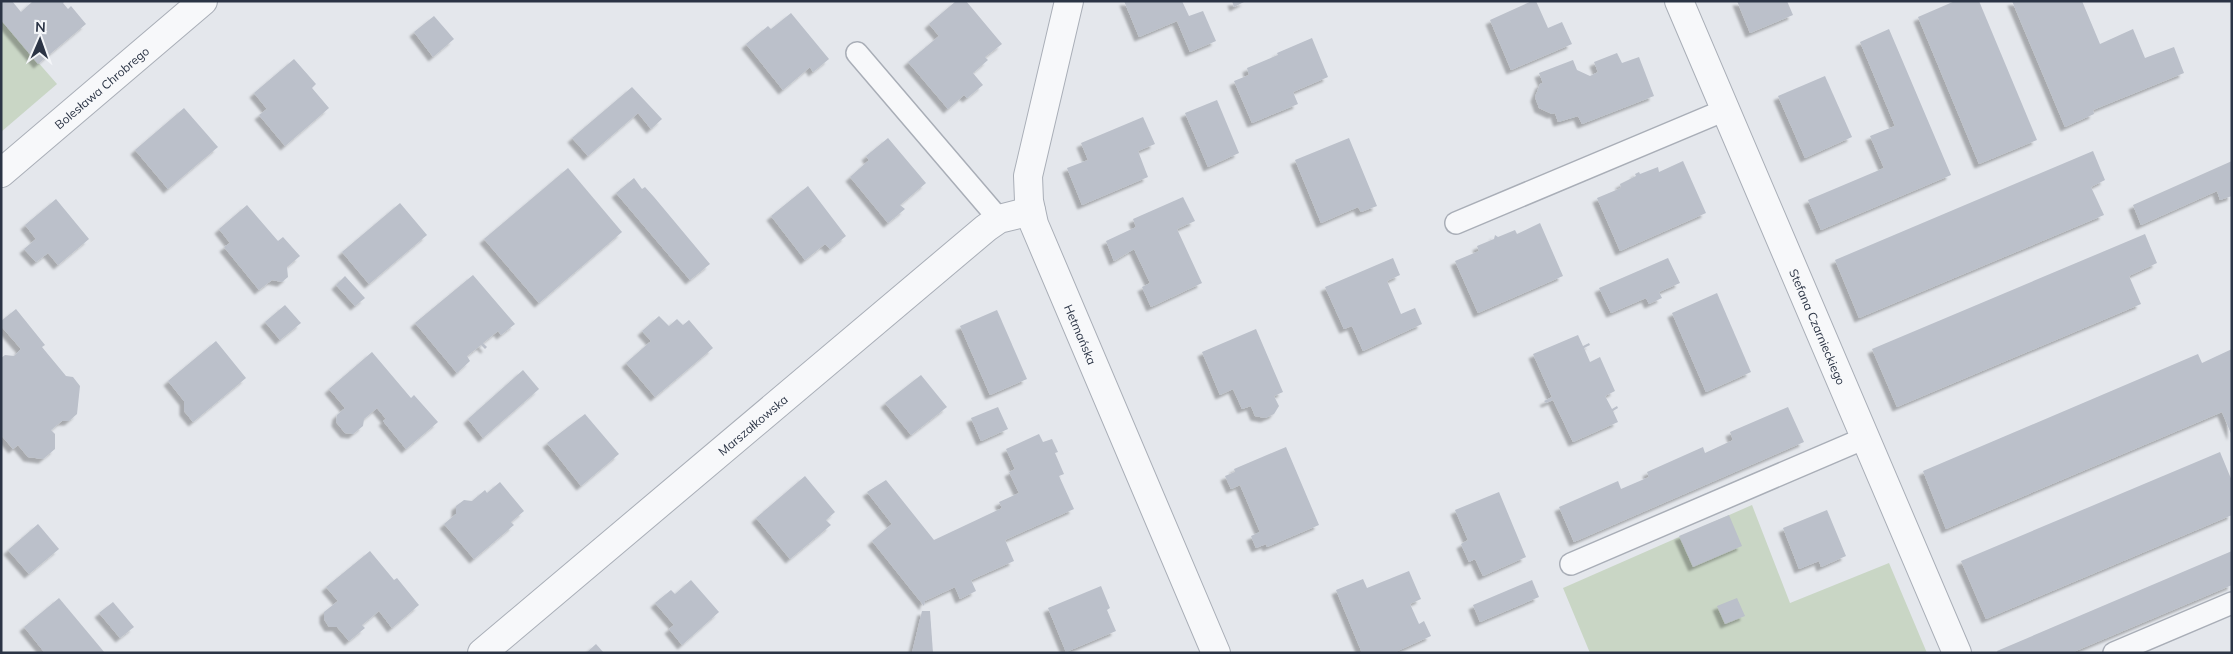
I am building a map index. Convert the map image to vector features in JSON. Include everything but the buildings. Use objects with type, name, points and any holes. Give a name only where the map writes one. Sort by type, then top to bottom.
[{"type":"street","name":"Bolesława Chrobrego","points":[[1,173],[203,1]]},
{"type":"street","name":"Hetmańska","points":[[1069,1],[1028,176],[1031,211],[1034,224],[1074,320],[1216,653]]},
{"type":"street","name":"Stefana Czarnieckiego","points":[[1679,1],[1957,653]]},
{"type":"street","name":"Marszałkowska","points":[[482,653],[986,228],[999,219],[1031,211]]},
{"type":"lane","points":[[857,54],[999,219]]},
{"type":"lane","points":[[1456,223],[1725,110]]},
{"type":"lane","points":[[1570,564],[1865,438]]},
{"type":"lane","points":[[2114,653],[2232,603]]},
{"type":"green space","points":[[1,20],[57,84],[1,132]]},
{"type":"green space","points":[[1752,505],[1790,603],[1889,563],[1927,653],[1590,653],[1563,588]]}]
